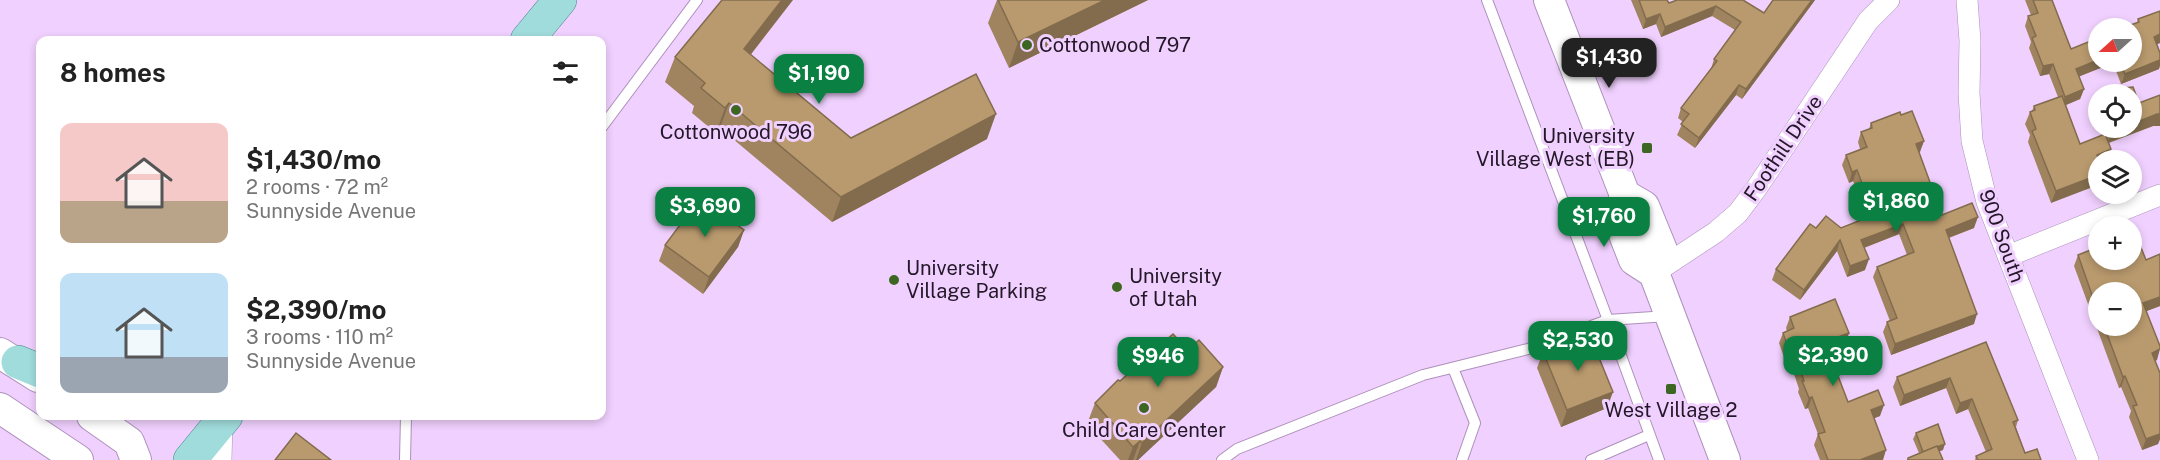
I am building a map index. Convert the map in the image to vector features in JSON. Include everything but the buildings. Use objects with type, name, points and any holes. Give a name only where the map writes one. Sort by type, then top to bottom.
[{"type":"main road","points":[[530,36],[560,0]]},
{"type":"main road","points":[[1550,0],[1624,195],[1618,219],[1634,260],[1654,273],[1725,460]]},
{"type":"main road","points":[[0,408],[78,460]]},
{"type":"main road","points":[[98,420],[129,442],[136,460]]},
{"type":"main road","points":[[190,460],[222,420]]},
{"type":"street","name":"Foothill Drive","points":[[1654,273],[1716,232],[1738,213],[1868,21],[1888,0]]},
{"type":"street","name":"900 South","points":[[1968,0],[1972,141],[1987,202],[2088,460]]},
{"type":"street","points":[[2008,256],[2160,195]]},
{"type":"street","points":[[221,460],[224,420]]},
{"type":"lane","points":[[606,123],[698,0]]},
{"type":"lane","points":[[1487,0],[1659,460]]},
{"type":"lane","points":[[1221,460],[1238,449],[1423,375],[1520,351],[1608,320],[1669,316]]},
{"type":"lane","points":[[1453,368],[1475,423],[1462,460]]},
{"type":"lane","points":[[405,460],[406,420]]},
{"type":"lane","points":[[1591,460],[1649,435]]},
{"type":"place","name":"Cottonwood 797","points":[[1027,45]]},
{"type":"place","name":"Cottonwood 796","points":[[736,110]]},
{"type":"place","name":"University Village West (EB)","points":[[1647,148]]},
{"type":"place","name":"University Village Parking","points":[[894,280]]},
{"type":"place","name":"University of Utah","points":[[1117,287]]},
{"type":"place","name":"West Village 2","points":[[1671,389]]},
{"type":"place","name":"Child Care Center","points":[[1144,408]]}]
